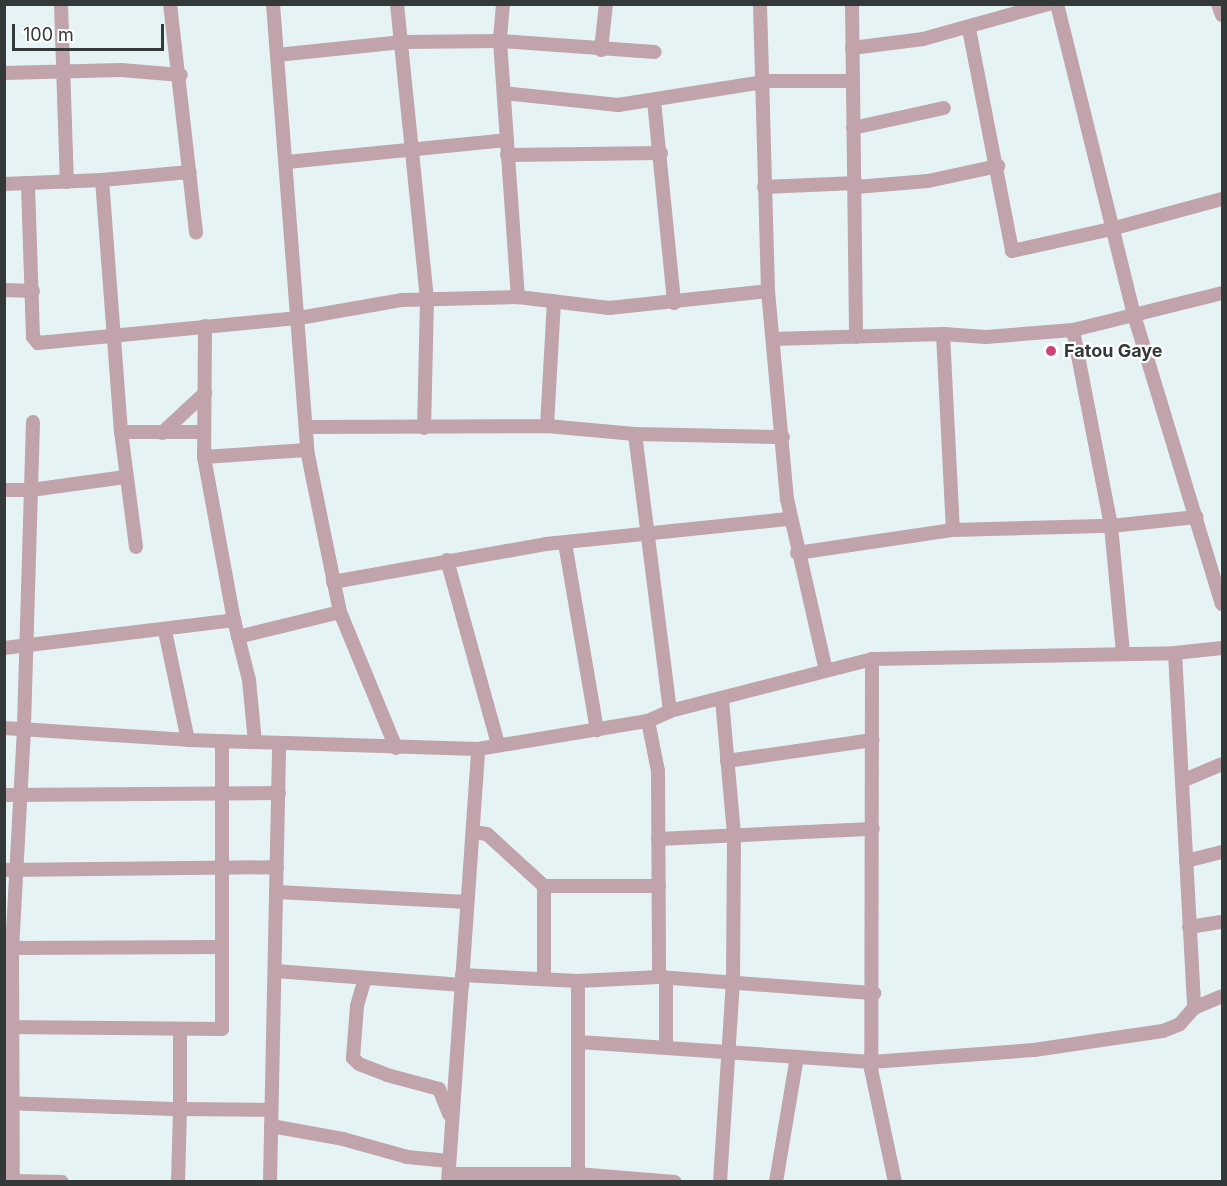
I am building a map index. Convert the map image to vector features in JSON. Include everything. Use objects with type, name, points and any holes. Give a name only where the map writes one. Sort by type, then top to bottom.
[{"type":"street","points":[[60,4],[65,69],[67,182]]},
{"type":"street","points":[[170,4],[181,75],[195,233]]},
{"type":"street","points":[[273,4],[287,162],[307,450],[340,612],[396,748]]},
{"type":"street","points":[[398,4],[414,148],[427,299],[424,428]]},
{"type":"street","points":[[503,4],[500,41],[518,297]]},
{"type":"street","points":[[601,51],[606,4]]},
{"type":"street","points":[[760,4],[760,83],[768,291],[790,519],[826,670]]},
{"type":"street","points":[[852,4],[851,81],[856,185],[856,337]]},
{"type":"street","points":[[852,48],[969,29],[1048,4]]},
{"type":"street","points":[[1057,4],[1111,230],[1134,315],[1197,517],[1216,553],[1222,604]]},
{"type":"street","points":[[1218,4],[1222,15]]},
{"type":"street","points":[[969,29],[998,166],[1011,251],[1111,230],[1222,199]]},
{"type":"street","points":[[277,55],[402,42],[500,41],[601,51],[655,52]]},
{"type":"street","points":[[4,73],[65,69],[181,75]]},
{"type":"street","points":[[504,93],[618,105],[760,83],[851,81]]},
{"type":"street","points":[[654,101],[661,153],[674,303]]},
{"type":"street","points":[[853,128],[944,108]]},
{"type":"street","points":[[287,162],[506,140]]},
{"type":"street","points":[[507,154],[661,153]]},
{"type":"street","points":[[764,187],[928,181],[998,166]]},
{"type":"street","points":[[4,184],[28,186],[190,172]]},
{"type":"street","points":[[102,180],[116,333],[125,477],[136,547]]},
{"type":"street","points":[[28,186],[33,336],[38,343],[116,333],[298,318],[427,299],[518,297],[609,308],[674,303],[768,291]]},
{"type":"street","points":[[4,290],[33,291]]},
{"type":"street","points":[[773,339],[943,334],[986,337],[1073,330],[1222,293]]},
{"type":"street","points":[[547,426],[554,301]]},
{"type":"street","points":[[205,326],[204,457],[234,620],[249,680],[255,742]]},
{"type":"street","points":[[1073,330],[1111,526],[1123,652]]},
{"type":"street","points":[[943,334],[953,530]]},
{"type":"street","points":[[162,433],[205,393]]},
{"type":"street","points":[[33,423],[24,648],[24,729],[20,795],[10,870],[8,1103],[13,1181],[62,1182]]},
{"type":"street","points":[[306,427],[547,426],[635,434],[783,437]]},
{"type":"street","points":[[121,432],[203,432]]},
{"type":"street","points":[[635,434],[645,536],[670,711]]},
{"type":"street","points":[[204,457],[307,450]]},
{"type":"street","points":[[4,490],[32,490],[125,477]]},
{"type":"street","points":[[797,553],[953,530],[1111,526],[1197,517]]},
{"type":"street","points":[[333,582],[447,560],[566,543],[790,519]]},
{"type":"street","points":[[566,543],[597,729]]},
{"type":"street","points":[[447,560],[498,744]]},
{"type":"street","points":[[238,637],[340,612]]},
{"type":"street","points":[[4,648],[24,648],[165,631],[234,620]]},
{"type":"street","points":[[165,631],[188,740]]},
{"type":"street","points":[[4,728],[222,742],[478,749],[648,721],[670,711],[872,659],[1123,652],[1174,653],[1222,648]]},
{"type":"street","points":[[1174,653],[1194,1008]]},
{"type":"street","points":[[872,659],[874,993],[871,1062],[895,1182]]},
{"type":"street","points":[[720,1182],[733,982],[734,834],[722,699]]},
{"type":"street","points":[[648,721],[658,771],[658,886],[666,1046]]},
{"type":"street","points":[[727,761],[872,740]]},
{"type":"street","points":[[8,1028],[222,1029],[222,742]]},
{"type":"street","points":[[270,1182],[279,743]]},
{"type":"street","points":[[449,1172],[478,749]]},
{"type":"street","points":[[1182,781],[1222,764]]},
{"type":"street","points":[[4,795],[279,793]]},
{"type":"street","points":[[658,839],[873,829]]},
{"type":"street","points":[[473,832],[487,834],[544,886],[658,886]]},
{"type":"street","points":[[1186,861],[1222,852]]},
{"type":"street","points":[[10,870],[223,870],[277,867]]},
{"type":"street","points":[[544,886],[544,979]]},
{"type":"street","points":[[277,892],[467,902]]},
{"type":"street","points":[[1189,927],[1222,922]]},
{"type":"street","points":[[8,948],[222,947]]},
{"type":"street","points":[[274,971],[365,978],[462,980],[578,981],[662,977],[874,993]]},
{"type":"street","points":[[365,978],[357,1006],[353,1058],[359,1064],[387,1075],[439,1089],[452,1120]]},
{"type":"street","points":[[578,981],[578,1178]]},
{"type":"street","points":[[579,1042],[666,1046],[871,1062],[1034,1050],[1164,1031],[1180,1024],[1194,1008],[1222,996]]},
{"type":"street","points":[[178,1182],[180,1030]]},
{"type":"street","points":[[776,1182],[797,1057]]},
{"type":"street","points":[[8,1103],[271,1110]]},
{"type":"street","points":[[271,1126],[343,1139],[407,1157],[449,1172],[675,1182]]},
{"type":"place","name":"Fatou Gaye","points":[[1051,351]]}]
